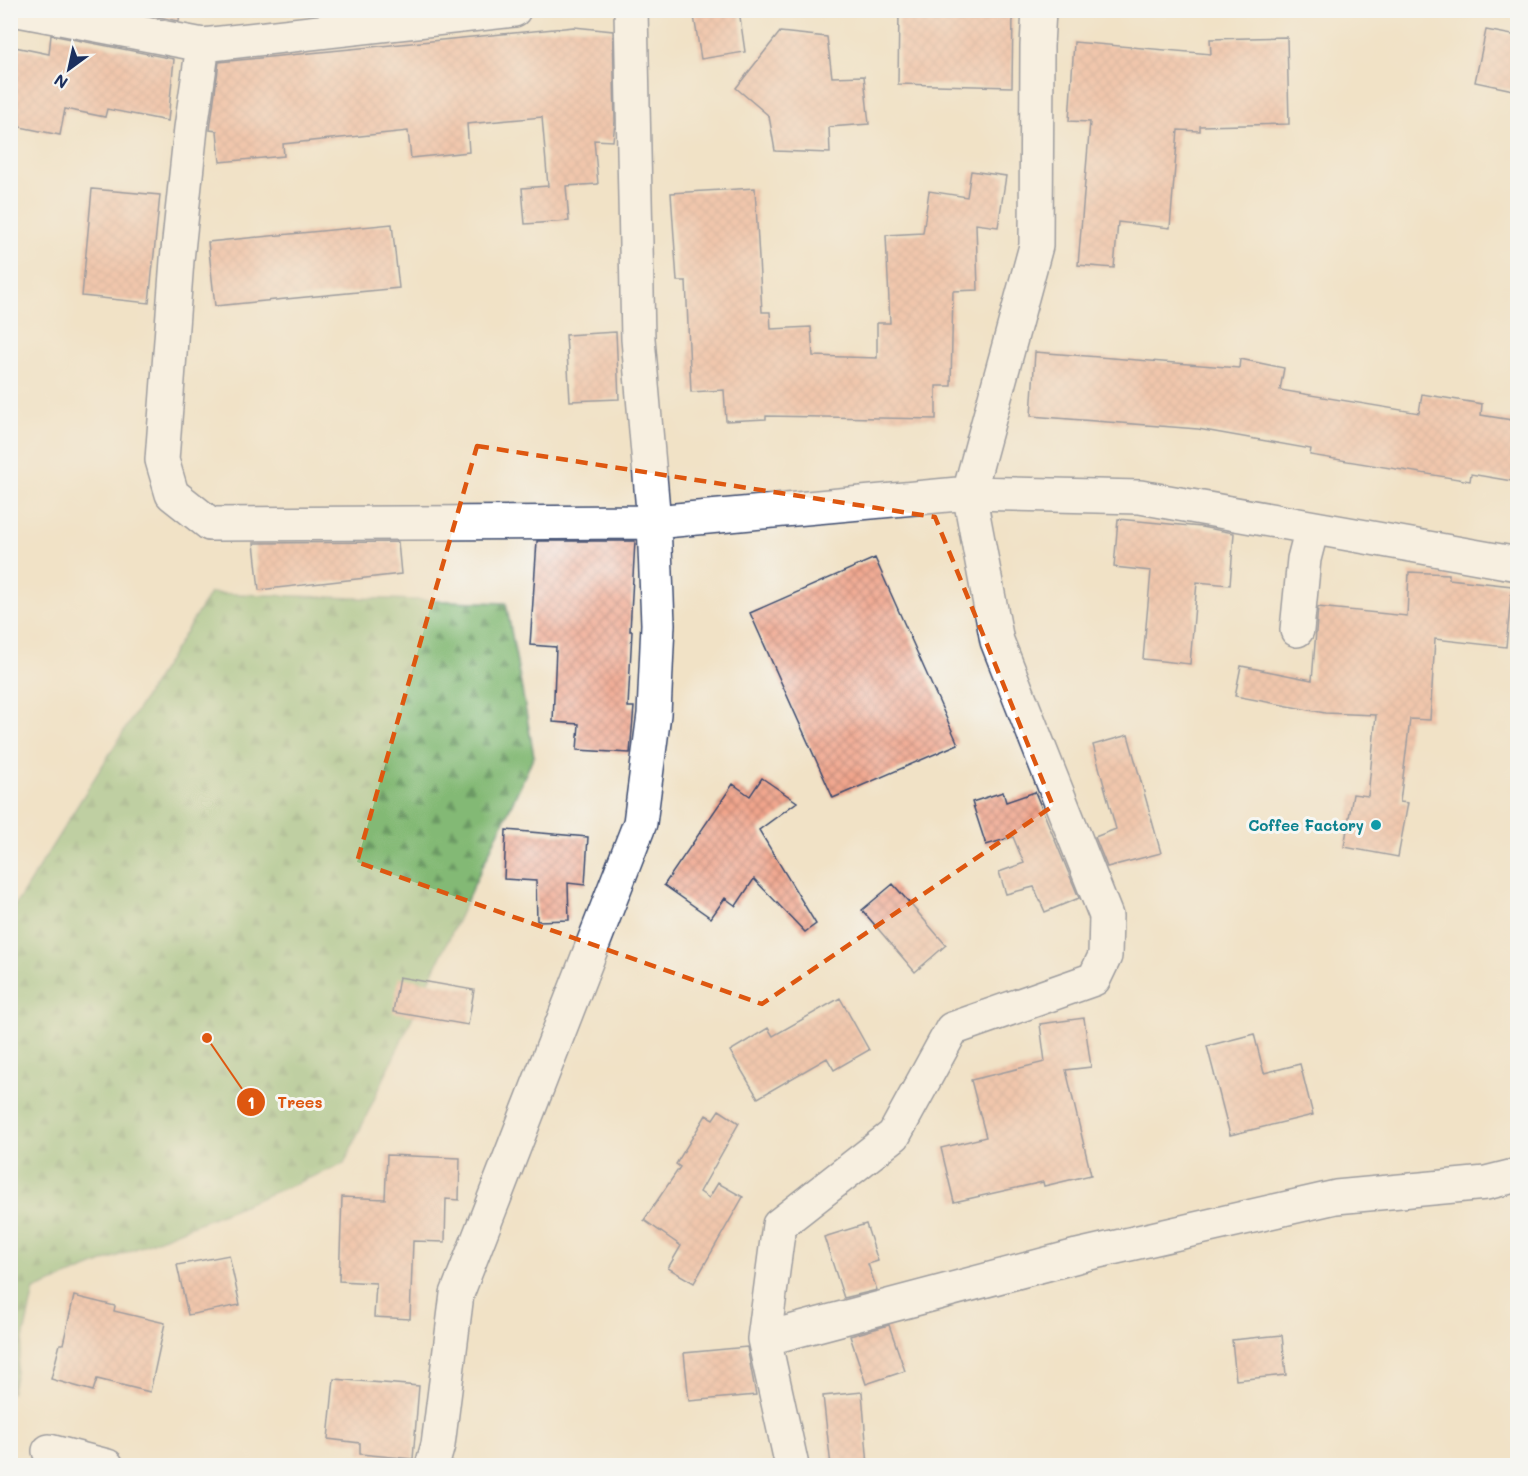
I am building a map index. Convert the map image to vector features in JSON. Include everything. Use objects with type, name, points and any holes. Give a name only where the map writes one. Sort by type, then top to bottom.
[{"type":"street","points":[[18,10],[203,45],[514,10]]},
{"type":"street","points":[[432,1466],[438,1445],[457,1294],[640,823],[654,714],[658,624],[654,522],[638,339],[631,10]]},
{"type":"street","points":[[792,1466],[764,1339],[779,1225],[894,1135],[952,1029],[1094,979],[1105,956],[1106,916],[997,641],[969,493],[1036,246],[1039,10]]},
{"type":"street","points":[[203,45],[177,260],[162,460],[172,494],[210,524],[654,522],[969,493],[1140,497],[1518,564]]},
{"type":"street","points":[[1296,630],[1304,559],[1312,528]]},
{"type":"street","points":[[764,1339],[1077,1256],[1335,1197],[1486,1183],[1518,1175]]},
{"type":"street","points":[[49,1451],[107,1466]]},
{"type":"highlighted area","points":[[477,446],[935,517],[1053,806],[762,1004],[357,862]]},
{"type":"green space","points":[[210,593],[506,603],[534,756],[344,1164],[34,1290],[11,1394],[11,912]]},
{"type":"building","points":[[122,10],[180,10],[179,21]]},
{"type":"building","points":[[693,10],[739,10],[745,52],[701,59]]},
{"type":"building","points":[[899,10],[1013,10],[1012,87],[898,84]]},
{"type":"building","points":[[574,27],[613,31],[615,121],[613,141],[594,140],[598,184],[566,186],[569,221],[525,224],[522,188],[548,186],[542,117],[467,124],[469,152],[411,158],[408,131],[283,144],[284,156],[220,162],[217,131],[210,130],[219,62]]},
{"type":"building","points":[[1486,30],[1518,36],[1518,91],[1475,82]]},
{"type":"building","points":[[780,32],[827,37],[832,77],[864,76],[869,124],[829,127],[830,153],[775,151],[769,116],[736,88]]},
{"type":"building","points":[[51,35],[174,59],[168,121],[107,109],[105,117],[65,109],[60,135],[10,125],[10,46],[49,54]]},
{"type":"building","points":[[1287,37],[1289,124],[1200,126],[1200,131],[1178,130],[1170,228],[1118,222],[1114,268],[1078,265],[1090,122],[1069,121],[1074,42],[1211,54],[1210,39]]},
{"type":"building","points":[[971,171],[1006,176],[998,227],[976,224],[978,290],[953,291],[951,386],[936,386],[936,419],[766,416],[766,419],[726,421],[724,390],[691,392],[686,281],[677,281],[671,193],[755,188],[762,312],[770,312],[771,329],[811,327],[813,356],[877,358],[877,323],[890,323],[886,235],[923,233],[929,191],[967,197]]},
{"type":"building","points":[[92,189],[160,195],[149,303],[82,296]]},
{"type":"building","points":[[392,224],[399,288],[215,306],[208,242]]},
{"type":"building","points":[[616,332],[619,399],[570,401],[566,335]]},
{"type":"building","points":[[1035,352],[1239,368],[1240,359],[1284,368],[1280,390],[1419,413],[1422,394],[1482,404],[1481,415],[1518,421],[1518,482],[1471,474],[1470,481],[1310,455],[1311,449],[1198,429],[1031,416]]},
{"type":"building","points":[[1118,519],[1201,527],[1234,533],[1230,585],[1197,582],[1190,664],[1143,659],[1151,571],[1114,567]]},
{"type":"building","points":[[537,541],[635,541],[628,707],[634,707],[630,753],[577,750],[579,724],[553,722],[556,647],[530,645]]},
{"type":"building","points":[[398,542],[401,574],[259,590],[254,543]]},
{"type":"building","points":[[875,558],[958,744],[833,798],[750,613]]},
{"type":"building","points":[[1409,572],[1449,574],[1449,579],[1512,586],[1506,647],[1435,639],[1430,720],[1410,719],[1400,802],[1408,803],[1398,857],[1344,847],[1353,794],[1368,796],[1376,715],[1325,713],[1235,696],[1241,666],[1312,680],[1318,607],[1407,616]]},
{"type":"building","points":[[1128,735],[1161,853],[1107,867],[1095,837],[1116,829],[1093,745]]},
{"type":"building","points":[[762,778],[797,802],[759,830],[816,924],[805,932],[754,879],[736,906],[725,898],[711,918],[664,885],[733,784],[750,796]]},
{"type":"building","points":[[1003,792],[1006,802],[1035,792],[1079,898],[1045,912],[1034,887],[1006,894],[999,872],[1024,863],[1013,837],[986,845],[972,802]]},
{"type":"building","points":[[506,830],[588,837],[585,885],[568,883],[569,920],[537,921],[536,881],[504,879]]},
{"type":"building","points":[[893,884],[946,945],[915,972],[862,910]]},
{"type":"building","points":[[399,977],[474,990],[468,1025],[393,1012]]},
{"type":"building","points":[[840,998],[869,1050],[834,1070],[827,1058],[758,1098],[730,1051],[768,1028],[773,1036]]},
{"type":"building","points":[[1084,1018],[1091,1067],[1066,1070],[1091,1175],[1044,1186],[1043,1182],[954,1202],[941,1148],[986,1137],[971,1080],[1045,1062],[1040,1024]]},
{"type":"building","points":[[1254,1034],[1264,1073],[1300,1064],[1313,1115],[1230,1135],[1207,1046]]},
{"type":"building","points":[[719,1110],[739,1123],[700,1192],[709,1198],[718,1183],[743,1197],[694,1283],[668,1268],[681,1246],[644,1220],[680,1167],[676,1164],[706,1115],[713,1119]]},
{"type":"building","points":[[387,1155],[460,1158],[459,1200],[446,1199],[445,1242],[413,1241],[410,1319],[374,1317],[376,1283],[339,1281],[342,1197],[385,1199]]},
{"type":"building","points":[[866,1224],[878,1261],[868,1264],[877,1290],[844,1298],[824,1237]]},
{"type":"building","points":[[229,1255],[240,1305],[188,1315],[177,1265]]},
{"type":"building","points":[[74,1296],[115,1306],[114,1311],[165,1323],[150,1392],[97,1379],[93,1391],[51,1379],[60,1344],[63,1344]]},
{"type":"building","points":[[889,1325],[905,1371],[866,1384],[850,1336]]},
{"type":"building","points":[[1282,1335],[1286,1375],[1236,1380],[1232,1340]]},
{"type":"building","points":[[747,1347],[756,1395],[689,1401],[684,1353]]},
{"type":"building","points":[[334,1379],[419,1386],[413,1459],[360,1454],[360,1443],[328,1439]]},
{"type":"building","points":[[862,1392],[868,1466],[831,1466],[823,1396]]},
{"type":"place","name":"Coffee Factory","points":[[1376,825]]},
{"type":"place","name":"Trees","points":[[207,1038]]}]
